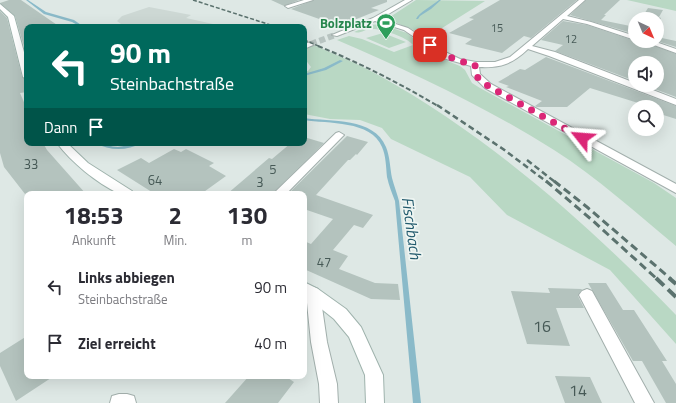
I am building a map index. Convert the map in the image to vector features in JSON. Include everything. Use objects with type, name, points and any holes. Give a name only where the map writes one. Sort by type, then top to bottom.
[{"type":"street","points":[[288,6],[310,0]]},
{"type":"street","points":[[335,35],[375,19],[409,0]]},
{"type":"street","points":[[375,19],[409,30],[440,53],[455,60],[475,65],[504,63],[528,47],[582,0]]},
{"type":"street","points":[[0,6],[11,16],[24,66]]},
{"type":"street","points":[[563,17],[628,36]]},
{"type":"street","points":[[307,46],[311,44]]},
{"type":"street","points":[[528,47],[552,54],[676,102]]},
{"type":"street","points":[[664,47],[676,51]]},
{"type":"street","points":[[475,65],[476,76],[488,86],[676,188]]},
{"type":"street","points":[[282,191],[339,135]]},
{"type":"street","points":[[65,146],[77,160],[123,191]]},
{"type":"street","points":[[309,291],[340,314],[355,332],[374,375],[375,403]]},
{"type":"street","points":[[309,291],[328,384],[329,403]]},
{"type":"street","points":[[587,295],[645,403]]},
{"type":"street","points":[[119,403],[126,403]]},
{"type":"shaded area","points":[[149,7],[191,15],[186,18],[213,24],[121,24],[117,21],[122,16]]},
{"type":"green space","points":[[416,0],[485,1],[439,30],[423,34],[400,25],[390,17]]},
{"type":"green space","points":[[627,0],[676,0],[676,11]]},
{"type":"green space","points":[[380,24],[407,33],[433,55],[460,66],[465,70],[472,83],[480,88],[654,183],[676,198],[676,246],[586,172],[528,134],[448,91],[337,40],[349,36],[362,39],[394,52],[413,45],[400,36],[382,30],[370,29],[354,32],[371,25]]},
{"type":"green space","name":"Bolzplatz","points":[[383,33],[406,42],[389,48],[366,38]]},
{"type":"green space","points":[[314,45],[372,72],[421,100],[461,127],[537,185],[608,248],[676,315],[676,344],[610,270],[507,215],[470,177],[391,139],[382,128],[360,120],[330,119],[307,115],[307,71],[311,67],[307,62],[307,48]]},
{"type":"building","points":[[9,0],[21,0],[56,24],[24,24],[24,47],[15,16],[0,3]]},
{"type":"building","points":[[271,0],[299,0],[284,6]]},
{"type":"building","points":[[314,0],[387,0],[387,2],[371,8],[379,10],[339,26],[291,9]]},
{"type":"building","points":[[500,0],[577,0],[531,38],[524,36],[502,53],[465,44],[472,39],[449,33],[474,19],[469,18]]},
{"type":"building","points":[[586,0],[620,0],[604,15],[606,15],[601,20],[628,26],[628,32],[570,15]]},
{"type":"building","points":[[648,8],[663,10],[662,12],[645,12]]},
{"type":"building","points":[[0,11],[7,18],[22,77],[24,78],[24,92],[20,93],[24,102],[24,146],[45,146],[83,191],[24,191],[24,193],[4,167],[0,153]]},
{"type":"building","points":[[563,21],[587,25],[628,39],[628,48],[660,48],[676,54],[676,97],[663,92],[664,92],[664,56],[628,56],[628,78],[555,51],[563,45],[541,40]]},
{"type":"building","points":[[664,38],[676,41],[676,47],[664,43]]},
{"type":"building","points":[[546,57],[628,88],[628,92],[639,92],[660,100],[629,100],[590,88],[567,107],[537,107],[535,106],[542,101],[506,87],[509,86],[498,82],[520,69],[525,70]]},
{"type":"building","points":[[664,101],[676,106],[676,119],[664,115]]},
{"type":"building","points":[[347,136],[368,142],[357,155],[356,154],[348,160],[316,195],[373,215],[363,228],[354,225],[333,250],[348,256],[339,269],[375,283],[398,284],[400,300],[371,299],[307,270],[307,242],[311,244],[333,219],[307,210],[307,191],[291,191]]},
{"type":"building","points":[[307,138],[324,143],[275,191],[230,191],[269,158],[272,159],[287,146],[307,146]]},
{"type":"building","points":[[174,149],[181,152],[186,149],[214,163],[209,166],[226,176],[205,191],[150,191],[117,170],[141,158],[149,163]]},
{"type":"building","points":[[588,283],[606,283],[623,310],[634,310],[667,361],[662,361],[676,384],[676,403],[666,403],[642,361],[633,361]]},
{"type":"building","points":[[548,288],[582,289],[578,296],[584,308],[556,308],[570,346],[527,344],[511,291],[550,293]]},
{"type":"building","points":[[24,338],[24,379],[49,379],[16,401],[0,366],[0,353]]},
{"type":"building","points":[[555,376],[590,377],[602,403],[565,403]]},
{"type":"building","points":[[246,379],[290,379],[294,382],[278,403],[225,403]]},
{"type":"waterway","name":"Fischbach","points":[[27,0],[45,13],[73,21],[78,24]]},
{"type":"waterway","points":[[417,18],[440,0]]},
{"type":"waterway","points":[[307,74],[325,69],[341,61]]},
{"type":"waterway","name":"Fischbach","points":[[307,119],[337,122],[361,127],[371,131],[379,138],[384,147],[391,186],[397,201],[417,403]]},
{"type":"waterway","name":"Fischbach","points":[[106,146],[114,148],[131,146]]},
{"type":"tunnel","points":[[311,44],[335,35]]},
{"type":"railway","points":[[193,0],[268,24]]},
{"type":"railway","points":[[307,41],[321,47]]},
{"type":"railway","points":[[318,46],[349,59],[409,89],[438,106]]},
{"type":"railway","points":[[437,105],[503,149],[547,182]]},
{"type":"railway","points":[[527,160],[555,182]]},
{"type":"railway","points":[[546,181],[592,220],[657,279]]},
{"type":"railway","points":[[554,181],[587,207],[671,279]]},
{"type":"railway","points":[[656,278],[676,297]]},
{"type":"railway","points":[[669,278],[676,284]]},
{"type":"place","name":"Bolzplatz","points":[[386,40]]},
{"type":"route","points":[[430,45],[440,53],[455,60],[475,65],[474,70],[476,76],[482,82],[582,138]]}]
